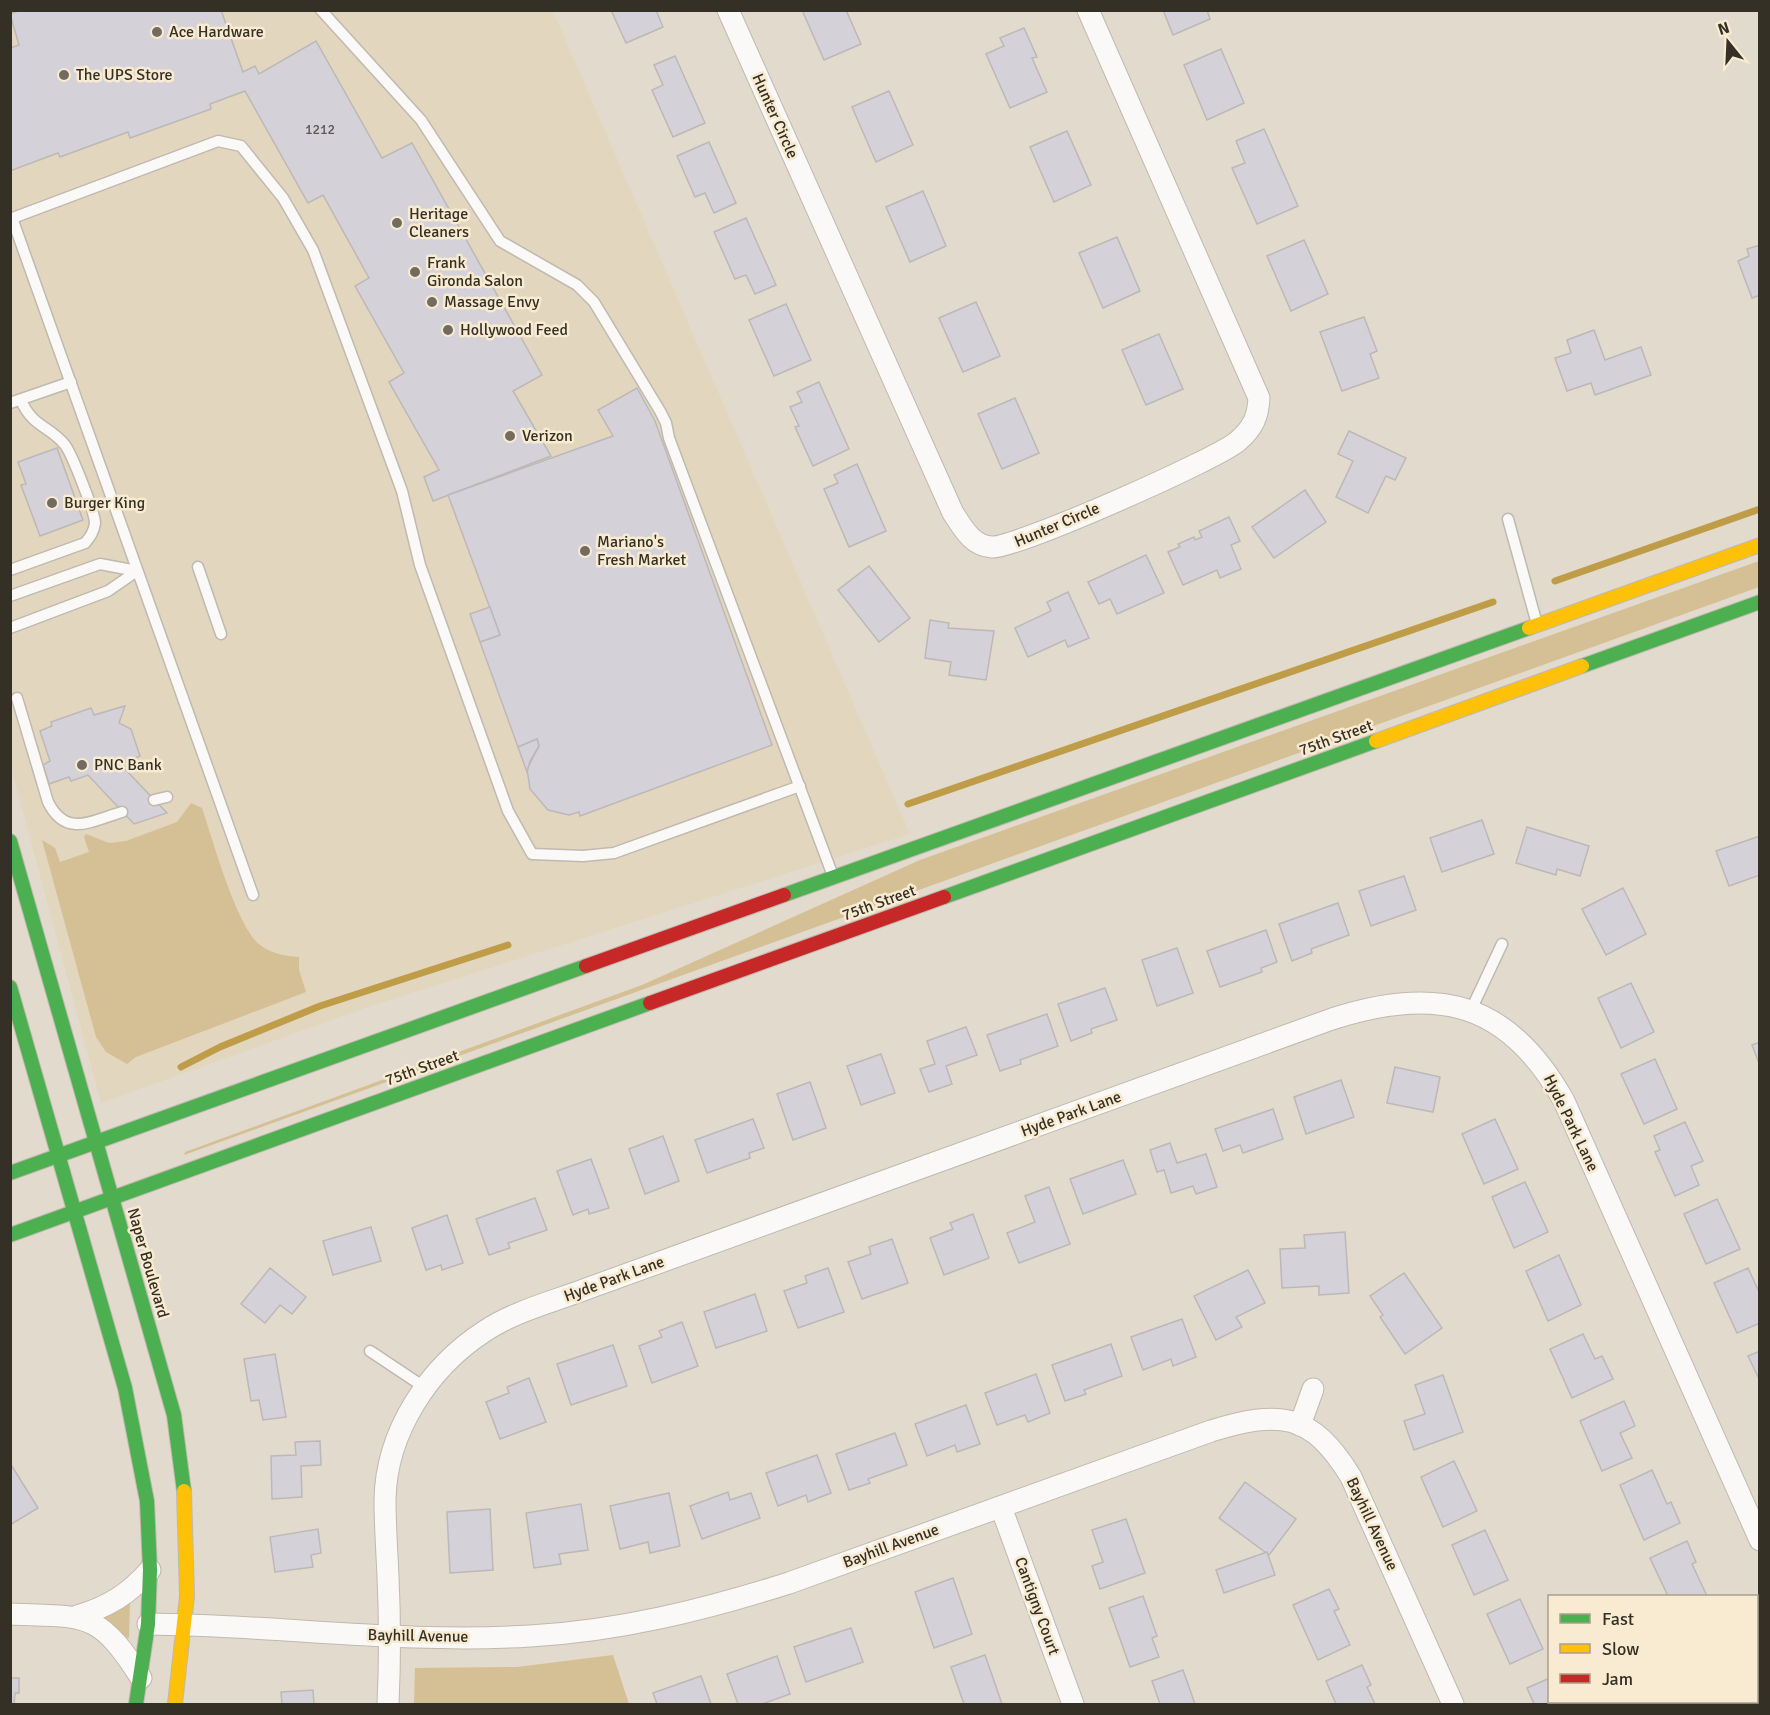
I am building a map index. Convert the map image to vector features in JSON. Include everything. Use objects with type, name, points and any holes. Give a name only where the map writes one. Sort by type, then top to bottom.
[{"type":"main road","points":[[10,1173],[1760,545]]},
{"type":"main road","name":"75th Street","points":[[10,1235],[1760,602]]},
{"type":"main road","name":"Naper Boulevard","points":[[10,841],[98,1141],[174,1415],[188,1522],[186,1624],[175,1704]]},
{"type":"main road","points":[[10,987],[129,1407],[147,1502],[150,1570],[148,1624],[136,1704]]},
{"type":"street","name":"Hunter Circle","points":[[728,10],[935,477],[953,513],[970,539],[990,547],[1026,539],[1189,468],[1236,444],[1251,429],[1258,415],[1259,398],[1088,10]]},
{"type":"street","name":"Hyde Park Lane","points":[[388,1704],[390,1636],[385,1498],[393,1452],[408,1413],[424,1387],[447,1362],[483,1332],[503,1321],[1310,1027],[1362,1010],[1398,1003],[1429,1002],[1471,1010],[1507,1030],[1533,1053],[1547,1071],[1564,1101],[1760,1540]]},
{"type":"street","points":[[1300,1425],[1313,1389]]},
{"type":"street","name":"Bayhill Avenue","points":[[148,1624],[186,1624],[390,1636],[530,1636],[588,1631],[670,1617],[789,1583],[1249,1419],[1276,1418],[1315,1431],[1325,1440],[1352,1476],[1453,1704]]},
{"type":"street","name":"Cantigny Court","points":[[1001,1507],[1073,1704]]},
{"type":"street","points":[[10,1614],[77,1616],[96,1610],[126,1594],[150,1570]]},
{"type":"street","points":[[77,1616],[111,1635],[141,1678]]},
{"type":"lane","points":[[321,10],[421,120],[500,241],[577,285],[594,302],[625,350],[666,423],[669,438],[833,876]]},
{"type":"lane","points":[[253,896],[11,218],[218,141],[242,146],[283,198],[313,250],[402,491],[420,565],[508,811],[532,854],[583,856],[614,853],[800,786]]},
{"type":"lane","points":[[10,570],[84,543],[92,535],[95,520],[72,456],[64,444],[28,416],[16,402],[71,382]]},
{"type":"lane","points":[[1508,519],[1537,625]]},
{"type":"lane","points":[[10,596],[100,564],[137,571]]},
{"type":"lane","points":[[198,567],[221,634]]},
{"type":"lane","points":[[10,628],[108,591],[137,571]]},
{"type":"lane","points":[[17,698],[48,802],[55,816],[63,823],[75,824],[122,812]]},
{"type":"lane","points":[[154,800],[167,797]]},
{"type":"lane","points":[[1471,1010],[1502,944]]},
{"type":"lane","points":[[370,1352],[424,1387]]},
{"type":"shaded area","points":[[10,11],[553,11],[910,834],[365,1008],[101,1103],[11,767]]},
{"type":"shaded area","points":[[1759,561],[1759,587],[184,1155],[185,1152],[642,985],[920,860]]},
{"type":"shaded area","points":[[191,803],[202,808],[234,902],[251,935],[269,951],[299,957],[299,970],[306,992],[136,1057],[127,1064],[106,1052],[96,1037],[42,840],[55,848],[60,862],[89,852],[84,837],[86,834],[109,843],[126,841],[177,822]]},
{"type":"shaded area","points":[[130,1603],[129,1638],[127,1638],[103,1617]]},
{"type":"shaded area","points":[[613,1655],[629,1704],[414,1704],[415,1668],[517,1667]]},
{"type":"building","points":[[21,10],[221,10],[243,72],[255,66],[259,74],[316,41],[382,158],[412,143],[542,375],[513,391],[551,456],[433,501],[424,477],[439,470],[389,382],[404,373],[355,286],[369,278],[323,195],[308,203],[245,91],[210,104],[211,109],[130,138],[128,132],[60,157],[58,153],[10,171],[10,48],[19,45],[10,14]]},
{"type":"building","points":[[611,10],[656,10],[663,27],[626,43]]},
{"type":"building","points":[[802,10],[846,10],[861,44],[824,60]]},
{"type":"building","points":[[1163,10],[1207,10],[1210,19],[1173,35]]},
{"type":"building","points":[[1024,28],[1037,57],[1032,58],[1047,92],[1010,108],[986,54],[1004,46],[1000,38]]},
{"type":"building","points":[[1221,49],[1244,103],[1207,120],[1184,65]]},
{"type":"building","points":[[675,56],[705,123],[673,137],[652,90],[663,85],[654,65]]},
{"type":"building","points":[[889,91],[913,145],[876,162],[852,107]]},
{"type":"building","points":[[1264,129],[1298,206],[1257,224],[1232,168],[1245,163],[1236,141]]},
{"type":"building","points":[[1067,131],[1091,185],[1054,202],[1030,147]]},
{"type":"building","points":[[709,142],[736,203],[714,213],[705,193],[695,197],[677,156]]},
{"type":"building","points":[[923,191],[946,246],[910,262],[886,207]]},
{"type":"building","points":[[746,218],[776,285],[755,294],[746,275],[735,279],[714,232]]},
{"type":"building","points":[[1117,237],[1140,291],[1103,308],[1079,253]]},
{"type":"building","points":[[1304,240],[1328,294],[1291,311],[1267,256]]},
{"type":"building","points":[[1760,245],[1760,295],[1752,298],[1738,261],[1749,256],[1747,249]]},
{"type":"building","points":[[976,302],[1000,356],[963,372],[939,318]]},
{"type":"building","points":[[786,304],[811,360],[774,376],[749,320]]},
{"type":"building","points":[[1364,317],[1377,351],[1370,354],[1379,378],[1342,391],[1320,332]]},
{"type":"building","points":[[1594,330],[1605,360],[1641,347],[1651,375],[1595,395],[1591,383],[1567,391],[1555,358],[1571,353],[1567,340]]},
{"type":"building","points":[[1159,334],[1183,389],[1146,405],[1122,350]]},
{"type":"building","points":[[819,382],[849,449],[813,466],[795,427],[799,426],[790,407],[802,402],[797,392]]},
{"type":"building","name":"Mariano's Fresh Market","points":[[637,388],[655,421],[772,745],[580,816],[579,812],[569,815],[548,810],[530,789],[527,769],[539,746],[537,739],[518,747],[480,642],[500,635],[448,495],[613,436],[598,410]]},
{"type":"building","points":[[1015,398],[1039,453],[1002,469],[978,414]]},
{"type":"building","points":[[1349,431],[1406,458],[1395,480],[1386,476],[1368,513],[1336,497],[1353,461],[1338,454]]},
{"type":"building","name":"Burger King","points":[[57,448],[83,520],[40,536],[21,485],[26,484],[18,462]]},
{"type":"building","points":[[857,464],[886,531],[849,547],[824,489],[838,483],[834,475]]},
{"type":"building","points":[[1305,490],[1326,522],[1274,558],[1252,527]]},
{"type":"building","points":[[1229,517],[1240,541],[1231,545],[1241,569],[1220,578],[1217,570],[1183,585],[1168,552],[1180,547],[1178,544],[1194,537],[1195,540],[1202,537],[1199,531]]},
{"type":"building","points":[[1146,555],[1164,593],[1117,614],[1110,599],[1099,604],[1088,582]]},
{"type":"building","points":[[869,566],[910,618],[879,642],[838,590]]},
{"type":"building","points":[[1068,592],[1089,638],[1068,647],[1065,640],[1028,657],[1015,628],[1051,611],[1047,602]]},
{"type":"building","points":[[490,607],[500,635],[480,642],[470,614]]},
{"type":"building","points":[[930,620],[949,623],[948,628],[994,631],[986,680],[949,675],[951,662],[925,658]]},
{"type":"building","name":"PNC Bank","points":[[125,706],[119,723],[131,729],[140,756],[120,764],[167,813],[134,824],[88,775],[71,781],[69,777],[49,784],[43,765],[50,761],[40,731],[52,726],[51,722],[91,708],[94,715]]},
{"type":"building","points":[[537,739],[539,746],[530,761],[527,772],[518,747]]},
{"type":"building","points":[[1482,820],[1494,854],[1442,872],[1430,838]]},
{"type":"building","points":[[1527,827],[1589,846],[1580,876],[1557,869],[1556,875],[1516,863]]},
{"type":"building","points":[[1760,836],[1760,875],[1729,886],[1716,851]]},
{"type":"building","points":[[1404,876],[1416,910],[1371,926],[1359,891]]},
{"type":"building","points":[[1623,888],[1646,934],[1606,955],[1582,909]]},
{"type":"building","points":[[1338,903],[1349,935],[1311,949],[1312,953],[1292,961],[1279,924]]},
{"type":"building","points":[[1266,930],[1277,962],[1261,968],[1262,972],[1220,987],[1207,951]]},
{"type":"building","points":[[1177,948],[1193,993],[1157,1006],[1142,960]]},
{"type":"building","points":[[1631,983],[1654,1032],[1621,1048],[1598,998]]},
{"type":"building","points":[[1105,988],[1117,1020],[1091,1029],[1092,1033],[1071,1041],[1058,1004]]},
{"type":"building","points":[[1047,1014],[1058,1046],[1020,1060],[1021,1064],[1000,1071],[987,1035]]},
{"type":"building","points":[[966,1027],[977,1055],[946,1066],[952,1084],[929,1092],[920,1069],[935,1064],[927,1041]]},
{"type":"building","points":[[1760,1042],[1760,1066],[1752,1045]]},
{"type":"building","points":[[881,1054],[895,1093],[861,1105],[847,1066]]},
{"type":"building","points":[[1655,1059],[1677,1109],[1644,1124],[1621,1074]]},
{"type":"building","points":[[1395,1067],[1440,1077],[1433,1112],[1387,1103]]},
{"type":"building","points":[[1341,1080],[1354,1117],[1306,1134],[1294,1097]]},
{"type":"building","points":[[810,1082],[826,1128],[793,1140],[777,1094]]},
{"type":"building","points":[[1273,1109],[1283,1139],[1243,1153],[1240,1145],[1223,1151],[1215,1129]]},
{"type":"building","points":[[753,1119],[764,1148],[749,1153],[750,1158],[707,1173],[695,1140]]},
{"type":"building","points":[[1495,1119],[1518,1169],[1484,1184],[1462,1134]]},
{"type":"building","points":[[1685,1122],[1703,1161],[1691,1166],[1699,1185],[1675,1196],[1655,1152],[1660,1150],[1654,1136]]},
{"type":"building","points":[[663,1136],[679,1181],[645,1194],[629,1149]]},
{"type":"building","points":[[1170,1143],[1177,1163],[1206,1154],[1217,1187],[1196,1194],[1193,1186],[1171,1193],[1164,1170],[1157,1172],[1150,1150]]},
{"type":"building","points":[[591,1159],[609,1208],[589,1214],[588,1209],[573,1215],[557,1171]]},
{"type":"building","points":[[1123,1160],[1136,1194],[1083,1214],[1070,1179]]},
{"type":"building","points":[[1525,1182],[1548,1232],[1514,1248],[1492,1197]]},
{"type":"building","points":[[1049,1187],[1070,1244],[1019,1263],[1007,1233],[1035,1222],[1025,1196]]},
{"type":"building","points":[[535,1198],[547,1230],[508,1243],[510,1248],[489,1255],[476,1219]]},
{"type":"building","points":[[1717,1199],[1740,1249],[1706,1264],[1684,1214]]},
{"type":"building","points":[[973,1214],[989,1258],[944,1275],[930,1238],[953,1229],[950,1223]]},
{"type":"building","points":[[447,1215],[463,1263],[442,1270],[441,1265],[426,1270],[412,1228]]},
{"type":"building","points":[[371,1227],[381,1261],[333,1275],[323,1241]]},
{"type":"building","points":[[1345,1232],[1349,1293],[1319,1295],[1319,1286],[1282,1288],[1280,1249],[1305,1248],[1304,1235]]},
{"type":"building","points":[[892,1239],[908,1283],[862,1299],[848,1262],[871,1254],[869,1247]]},
{"type":"building","points":[[1559,1255],[1581,1305],[1548,1321],[1526,1271]]},
{"type":"building","points":[[270,1268],[306,1297],[292,1314],[280,1305],[265,1323],[241,1304]]},
{"type":"building","points":[[828,1268],[844,1312],[798,1328],[784,1291],[807,1283],[805,1276]]},
{"type":"building","points":[[1748,1268],[1760,1294],[1760,1323],[1737,1333],[1714,1283]]},
{"type":"building","points":[[1248,1270],[1265,1303],[1236,1317],[1242,1327],[1216,1340],[1194,1296]]},
{"type":"building","points":[[1404,1273],[1442,1328],[1405,1354],[1380,1317],[1383,1315],[1370,1296]]},
{"type":"building","points":[[755,1294],[767,1331],[716,1348],[704,1312]]},
{"type":"building","points":[[1182,1319],[1196,1357],[1173,1366],[1171,1359],[1143,1370],[1131,1337]]},
{"type":"building","points":[[682,1322],[698,1366],[652,1383],[639,1346],[662,1337],[659,1331]]},
{"type":"building","points":[[1583,1334],[1595,1359],[1602,1356],[1613,1379],[1572,1398],[1550,1349]]},
{"type":"building","points":[[1111,1344],[1122,1376],[1084,1390],[1086,1394],[1065,1401],[1052,1365]]},
{"type":"building","points":[[613,1345],[627,1386],[571,1405],[557,1364]]},
{"type":"building","points":[[1760,1351],[1760,1381],[1748,1356]]},
{"type":"building","points":[[275,1354],[286,1417],[263,1420],[259,1400],[251,1401],[244,1359]]},
{"type":"building","points":[[1036,1374],[1050,1413],[1028,1422],[1025,1415],[997,1425],[985,1393]]},
{"type":"building","points":[[1443,1375],[1463,1432],[1414,1450],[1404,1421],[1425,1414],[1415,1385]]},
{"type":"building","points":[[529,1378],[546,1422],[500,1439],[486,1402],[509,1393],[507,1387]]},
{"type":"building","points":[[1624,1401],[1635,1426],[1620,1433],[1632,1458],[1602,1471],[1580,1421]]},
{"type":"building","points":[[966,1405],[980,1444],[957,1452],[955,1445],[927,1456],[915,1424]]},
{"type":"building","points":[[895,1433],[907,1465],[868,1479],[870,1483],[849,1490],[836,1454]]},
{"type":"building","points":[[320,1441],[321,1465],[301,1466],[302,1497],[272,1499],[271,1456],[296,1455],[295,1442]]},
{"type":"building","points":[[817,1455],[831,1493],[808,1502],[806,1495],[778,1506],[766,1473]]},
{"type":"building","points":[[1454,1461],[1477,1511],[1443,1527],[1421,1477]]},
{"type":"building","points":[[10,1463],[38,1508],[10,1525]]},
{"type":"building","points":[[1652,1470],[1667,1504],[1671,1502],[1680,1523],[1644,1540],[1620,1485]]},
{"type":"building","points":[[1245,1482],[1296,1519],[1269,1555],[1219,1518]]},
{"type":"building","points":[[728,1492],[730,1500],[751,1493],[760,1518],[702,1539],[690,1506]]},
{"type":"building","points":[[669,1493],[680,1546],[650,1553],[648,1542],[620,1549],[610,1506]]},
{"type":"building","points":[[581,1504],[588,1550],[559,1554],[561,1564],[534,1568],[526,1513]]},
{"type":"building","points":[[490,1509],[493,1570],[450,1573],[447,1512]]},
{"type":"building","points":[[1126,1519],[1145,1573],[1100,1589],[1092,1566],[1103,1562],[1092,1530]]},
{"type":"building","points":[[318,1529],[321,1553],[311,1555],[313,1567],[275,1572],[270,1537]]},
{"type":"building","points":[[1485,1530],[1508,1580],[1474,1595],[1452,1545]]},
{"type":"building","points":[[1687,1541],[1696,1562],[1692,1564],[1707,1595],[1668,1595],[1650,1558]]},
{"type":"building","points":[[1267,1552],[1275,1575],[1224,1593],[1216,1570]]},
{"type":"building","points":[[953,1578],[972,1634],[934,1648],[915,1592]]},
{"type":"building","points":[[1329,1589],[1339,1609],[1334,1611],[1350,1645],[1318,1660],[1293,1605]]},
{"type":"building","points":[[1143,1596],[1157,1636],[1152,1638],[1159,1657],[1130,1667],[1109,1608]]},
{"type":"building","points":[[1520,1599],[1543,1649],[1510,1664],[1487,1614]]},
{"type":"building","points":[[851,1628],[863,1662],[806,1682],[794,1647]]},
{"type":"building","points":[[985,1655],[1002,1704],[964,1704],[951,1667]]},
{"type":"building","points":[[777,1656],[790,1694],[762,1704],[738,1704],[727,1674]]},
{"type":"building","points":[[1362,1665],[1371,1685],[1367,1687],[1375,1704],[1336,1704],[1326,1681]]},
{"type":"building","points":[[1183,1670],[1195,1704],[1160,1704],[1152,1681]]},
{"type":"building","points":[[701,1676],[711,1704],[657,1704],[653,1693]]},
{"type":"building","points":[[10,1678],[19,1678],[19,1693],[15,1693],[14,1704],[10,1704]]},
{"type":"building","points":[[1548,1679],[1548,1703],[1575,1704],[1534,1704],[1527,1688]]},
{"type":"building","points":[[313,1690],[314,1704],[282,1704],[281,1692]]},
{"type":"building","points":[[1718,1703],[1758,1703],[1757,1704]]},
{"type":"waterway","points":[[1555,581],[1760,509]]},
{"type":"waterway","points":[[908,804],[1493,602]]},
{"type":"waterway","points":[[181,1067],[220,1047],[320,1006],[508,945]]},
{"type":"traffic: fast","points":[[1582,666],[1760,602]]},
{"type":"traffic: fast","points":[[784,895],[1529,628]]},
{"type":"traffic: fast","points":[[944,897],[1376,741]]},
{"type":"traffic: fast","points":[[10,841],[174,1415],[184,1491]]},
{"type":"traffic: fast","points":[[10,1173],[586,966]]},
{"type":"traffic: fast","points":[[10,987],[125,1388],[147,1501],[150,1570],[148,1624],[136,1704]]},
{"type":"traffic: fast","points":[[10,1235],[650,1003]]},
{"type":"traffic: slow","points":[[1529,628],[1760,545]]},
{"type":"traffic: slow","points":[[1376,741],[1582,666]]},
{"type":"traffic: slow","points":[[175,1704],[187,1596],[184,1491]]},
{"type":"traffic: jam","points":[[586,966],[784,895]]},
{"type":"traffic: jam","points":[[650,1003],[944,897]]},
{"type":"place","name":"Ace Hardware","points":[[157,32]]},
{"type":"place","name":"The UPS Store","points":[[64,75]]},
{"type":"place","name":"Heritage Cleaners","points":[[397,223]]},
{"type":"place","name":"Frank Gironda Salon","points":[[415,272]]},
{"type":"place","name":"Massage Envy","points":[[432,302]]},
{"type":"place","name":"Hollywood Feed","points":[[448,330]]},
{"type":"place","name":"Verizon","points":[[510,436]]},
{"type":"place","name":"Burger King","points":[[52,503]]},
{"type":"place","name":"Mariano's Fresh Market","points":[[585,551]]},
{"type":"place","name":"PNC Bank","points":[[82,765]]}]
